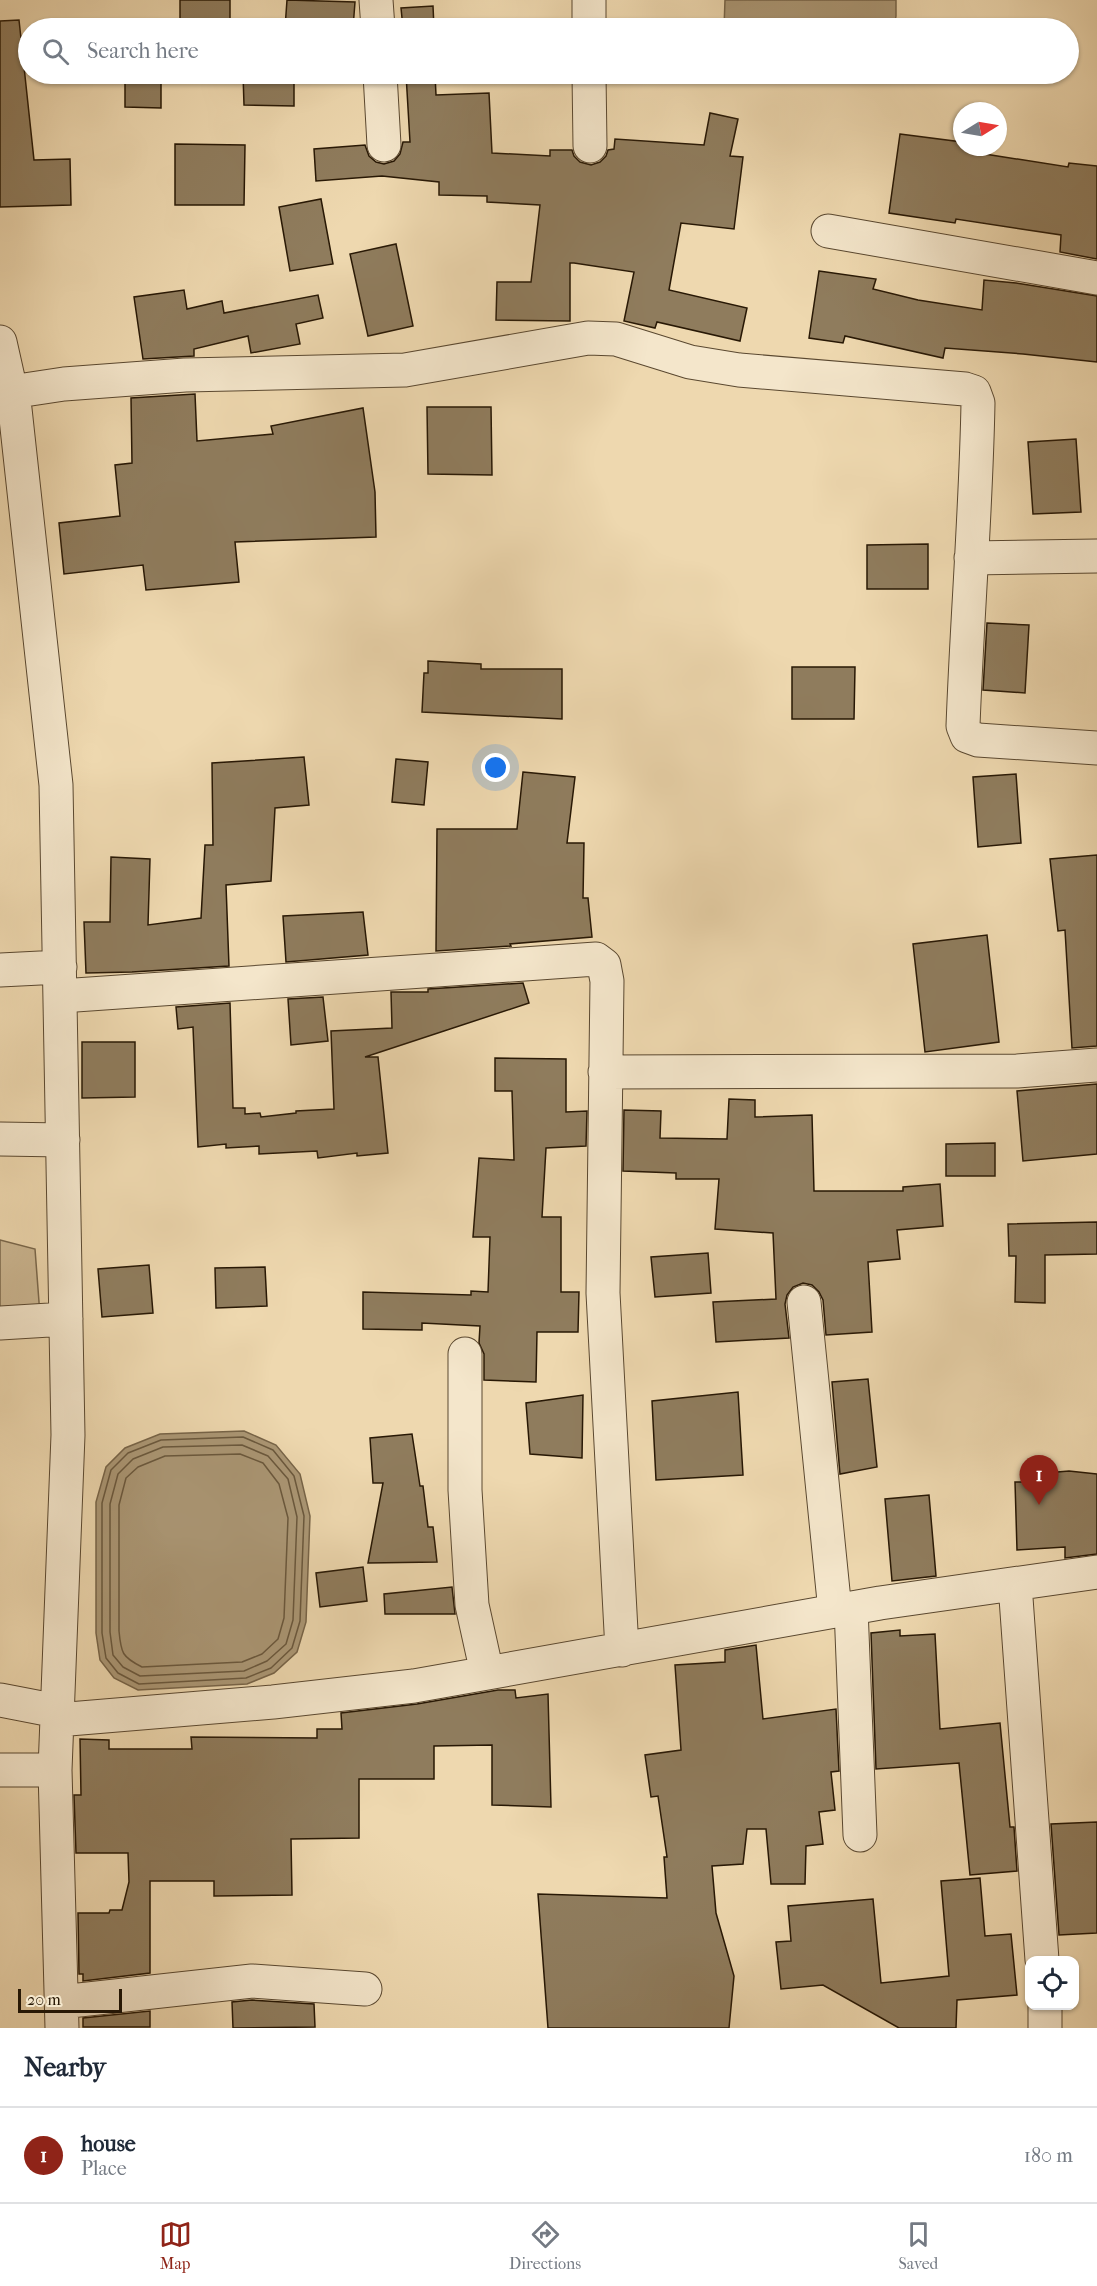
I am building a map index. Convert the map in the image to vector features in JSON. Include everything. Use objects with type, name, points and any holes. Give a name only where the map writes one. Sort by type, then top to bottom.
[{"type":"street","points":[[376,0],[377,18]]},
{"type":"street","points":[[589,0],[589,18]]},
{"type":"street","points":[[381,84],[384,145]]},
{"type":"street","points":[[589,84],[590,146]]},
{"type":"street","points":[[828,231],[1097,278]]},
{"type":"street","points":[[11,392],[64,384],[185,375],[405,370],[588,338],[616,339],[690,362],[739,370],[965,389],[974,392],[978,403],[976,501],[963,726],[967,736],[978,740],[1097,748]]},
{"type":"street","points":[[0,342],[15,409],[56,785],[68,1435],[55,1770],[61,2015],[252,1982],[365,1989]]},
{"type":"street","points":[[971,558],[1097,556]]},
{"type":"street","points":[[0,970],[61,981],[596,959],[604,965],[607,981],[603,1293],[622,1650]]},
{"type":"street","points":[[605,1072],[1017,1071],[1097,1065]]},
{"type":"street","points":[[0,1138],[63,1140]]},
{"type":"street","points":[[804,1302],[843,1610],[860,1835]]},
{"type":"street","points":[[0,1323],[66,1319]]},
{"type":"street","points":[[465,1354],[465,1490],[472,1605],[487,1673]]},
{"type":"street","points":[[0,1700],[57,1715],[273,1702],[414,1686],[843,1610],[1097,1572]]},
{"type":"street","points":[[1015,1584],[1042,1956]]},
{"type":"street","points":[[0,1770],[55,1770]]},
{"type":"street","points":[[1045,2010],[1045,2028]]},
{"type":"shaded area","points":[[0,1240],[35,1249],[40,1315],[0,1319]]},
{"type":"water","points":[[725,0],[896,0],[896,18],[724,18]]},
{"type":"water","points":[[244,1431],[276,1445],[300,1474],[310,1516],[306,1622],[297,1652],[274,1673],[247,1684],[138,1690],[114,1678],[100,1660],[96,1633],[96,1502],[106,1467],[125,1448],[160,1434]]},
{"type":"building","points":[[180,0],[230,0],[230,18],[180,18]]},
{"type":"building","points":[[287,0],[355,2],[354,18],[286,18]]},
{"type":"building","points":[[433,6],[434,18],[402,18],[401,8]]},
{"type":"building","points":[[18,20],[18,84],[26,84],[34,160],[70,159],[71,205],[0,207],[0,21]]},
{"type":"building","points":[[125,84],[161,84],[161,108],[125,107]]},
{"type":"building","points":[[243,84],[294,84],[294,106],[244,105]]},
{"type":"building","points":[[407,84],[435,84],[436,95],[489,93],[492,153],[550,156],[550,150],[572,150],[580,162],[591,165],[600,162],[608,150],[614,149],[615,139],[704,145],[710,113],[738,119],[730,156],[743,157],[734,229],[681,223],[669,290],[747,308],[740,341],[657,322],[655,328],[624,321],[634,272],[574,263],[570,263],[570,321],[496,320],[497,282],[531,282],[540,205],[487,202],[487,196],[439,195],[439,182],[382,176],[316,181],[314,149],[365,145],[369,156],[376,162],[384,164],[394,161],[400,154],[403,142],[410,142]]},
{"type":"building","points":[[900,134],[953,141],[953,156],[998,156],[1068,167],[1069,163],[1097,166],[1097,259],[1060,252],[1061,235],[956,219],[955,223],[889,213]]},
{"type":"building","points":[[175,144],[245,145],[244,205],[175,205]]},
{"type":"building","points":[[321,199],[333,264],[290,271],[279,207]]},
{"type":"building","points":[[396,244],[413,326],[368,336],[350,254]]},
{"type":"building","points":[[819,271],[876,279],[873,289],[918,300],[982,310],[984,280],[1097,296],[1097,362],[945,348],[943,358],[845,336],[843,343],[809,338]]},
{"type":"building","points":[[184,290],[187,309],[222,301],[224,313],[318,295],[323,318],[296,324],[300,344],[251,353],[248,336],[194,349],[194,356],[143,359],[134,297]]},
{"type":"building","points":[[195,394],[197,441],[273,434],[271,426],[363,408],[375,492],[376,537],[235,542],[239,582],[146,590],[143,565],[64,574],[59,523],[120,516],[115,465],[132,463],[131,398]]},
{"type":"building","points":[[427,407],[491,407],[492,475],[428,474]]},
{"type":"building","points":[[1076,439],[1081,512],[1033,514],[1028,442]]},
{"type":"building","points":[[928,544],[928,589],[867,589],[867,545]]},
{"type":"building","points":[[987,623],[1029,625],[1025,693],[983,690]]},
{"type":"building","points":[[428,661],[481,664],[481,669],[562,669],[562,719],[422,712],[424,673],[428,673]]},
{"type":"building","points":[[792,667],[855,667],[854,719],[792,719]]},
{"type":"building","points":[[304,757],[309,805],[275,808],[271,881],[226,885],[229,966],[86,973],[84,922],[110,922],[111,857],[150,859],[148,925],[201,918],[205,845],[213,845],[212,763]]},
{"type":"building","points":[[396,759],[428,762],[424,805],[392,802]]},
{"type":"building","points":[[523,772],[575,777],[567,843],[584,843],[583,898],[588,898],[592,937],[436,951],[437,829],[517,829]]},
{"type":"building","points":[[1016,774],[1021,843],[978,847],[973,777]]},
{"type":"building","points":[[1097,855],[1097,1046],[1072,1048],[1065,930],[1058,931],[1050,859]]},
{"type":"building","points":[[363,912],[368,955],[286,962],[283,916]]},
{"type":"building","points":[[987,935],[999,1042],[925,1052],[913,944]]},
{"type":"building","points":[[523,983],[529,1003],[365,1057],[378,1057],[388,1153],[357,1156],[357,1153],[318,1158],[317,1151],[259,1154],[259,1146],[226,1148],[226,1144],[198,1147],[193,1027],[178,1029],[176,1007],[230,1003],[233,1108],[245,1108],[245,1114],[260,1113],[261,1117],[296,1113],[296,1111],[334,1109],[331,1031],[392,1028],[391,992],[428,992],[428,989]]},
{"type":"building","points":[[323,997],[328,1041],[291,1045],[288,999]]},
{"type":"building","points":[[82,1042],[135,1042],[135,1097],[82,1098]]},
{"type":"building","points":[[495,1058],[566,1059],[566,1112],[587,1111],[586,1146],[546,1148],[542,1217],[561,1217],[561,1292],[579,1292],[578,1332],[537,1332],[536,1382],[484,1380],[484,1354],[479,1343],[480,1326],[422,1323],[422,1330],[363,1329],[363,1292],[471,1295],[471,1291],[488,1292],[490,1237],[473,1237],[479,1158],[514,1160],[512,1091],[495,1091]]},
{"type":"building","points":[[1097,1084],[1097,1154],[1023,1161],[1017,1091]]},
{"type":"building","points":[[729,1099],[755,1100],[755,1117],[812,1115],[814,1191],[903,1191],[903,1187],[940,1184],[943,1226],[897,1230],[900,1259],[868,1262],[872,1332],[826,1335],[823,1300],[812,1285],[803,1283],[793,1287],[787,1295],[785,1304],[789,1338],[716,1342],[713,1302],[776,1299],[773,1233],[715,1229],[719,1179],[676,1179],[676,1173],[623,1171],[624,1110],[661,1111],[660,1138],[727,1139]]},
{"type":"building","points":[[995,1143],[995,1176],[946,1176],[946,1144]]},
{"type":"building","points":[[1097,1222],[1097,1254],[1045,1255],[1045,1303],[1015,1302],[1016,1256],[1009,1256],[1008,1224]]},
{"type":"building","points":[[708,1253],[711,1293],[655,1297],[651,1257]]},
{"type":"building","points":[[149,1265],[153,1313],[102,1317],[98,1269]]},
{"type":"building","points":[[265,1267],[267,1306],[216,1308],[215,1268]]},
{"type":"building","points":[[868,1379],[877,1467],[840,1474],[832,1382]]},
{"type":"building","points":[[738,1392],[743,1475],[656,1480],[652,1401]]},
{"type":"building","points":[[583,1395],[582,1458],[530,1454],[526,1403]]},
{"type":"building","points":[[412,1434],[420,1486],[423,1486],[428,1527],[433,1527],[437,1562],[368,1563],[383,1483],[373,1483],[370,1438]]},
{"type":"building","points":[[1069,1471],[1097,1474],[1097,1554],[1065,1558],[1065,1547],[1017,1550],[1015,1482],[1022,1482],[1022,1475]]},
{"type":"building","points":[[929,1495],[936,1576],[892,1581],[885,1499]]},
{"type":"building","points":[[363,1567],[367,1601],[320,1607],[316,1573]]},
{"type":"building","points":[[452,1587],[455,1614],[385,1614],[384,1594]]},
{"type":"building","points":[[900,1630],[900,1636],[935,1634],[940,1729],[1000,1723],[1010,1827],[1014,1827],[1017,1871],[970,1875],[959,1763],[876,1769],[871,1633]]},
{"type":"building","points":[[756,1645],[763,1719],[836,1709],[839,1771],[831,1772],[835,1810],[819,1812],[823,1844],[806,1846],[805,1884],[771,1884],[766,1829],[747,1829],[743,1864],[712,1866],[716,1913],[734,1976],[729,2028],[548,2028],[538,1894],[667,1898],[664,1857],[667,1857],[658,1796],[651,1797],[645,1755],[681,1750],[675,1665],[725,1662],[725,1650]]},
{"type":"building","points":[[498,1690],[515,1690],[516,1698],[548,1694],[551,1807],[492,1805],[492,1745],[434,1746],[434,1779],[359,1779],[359,1838],[291,1839],[292,1895],[214,1896],[214,1881],[150,1881],[150,1973],[83,1981],[83,1974],[79,1974],[78,1913],[109,1913],[110,1910],[122,1910],[129,1882],[128,1853],[76,1853],[74,1795],[81,1795],[80,1739],[109,1740],[109,1749],[192,1749],[191,1737],[317,1738],[317,1729],[342,1729],[341,1713],[417,1704]]},
{"type":"building","points":[[1097,1822],[1097,1933],[1059,1935],[1051,1824]]},
{"type":"building","points":[[980,1878],[985,1936],[1011,1934],[1017,1995],[957,2000],[956,2028],[899,2028],[823,1985],[781,1989],[776,1942],[791,1941],[788,1906],[873,1899],[881,1983],[949,1976],[941,1881]]},
{"type":"building","points":[[252,2000],[314,2004],[315,2027],[233,2028],[232,2002]]},
{"type":"building","points":[[150,2011],[150,2027],[83,2027],[83,2018]]},
{"type":"place","name":"house","points":[[1039,1505]]}]
